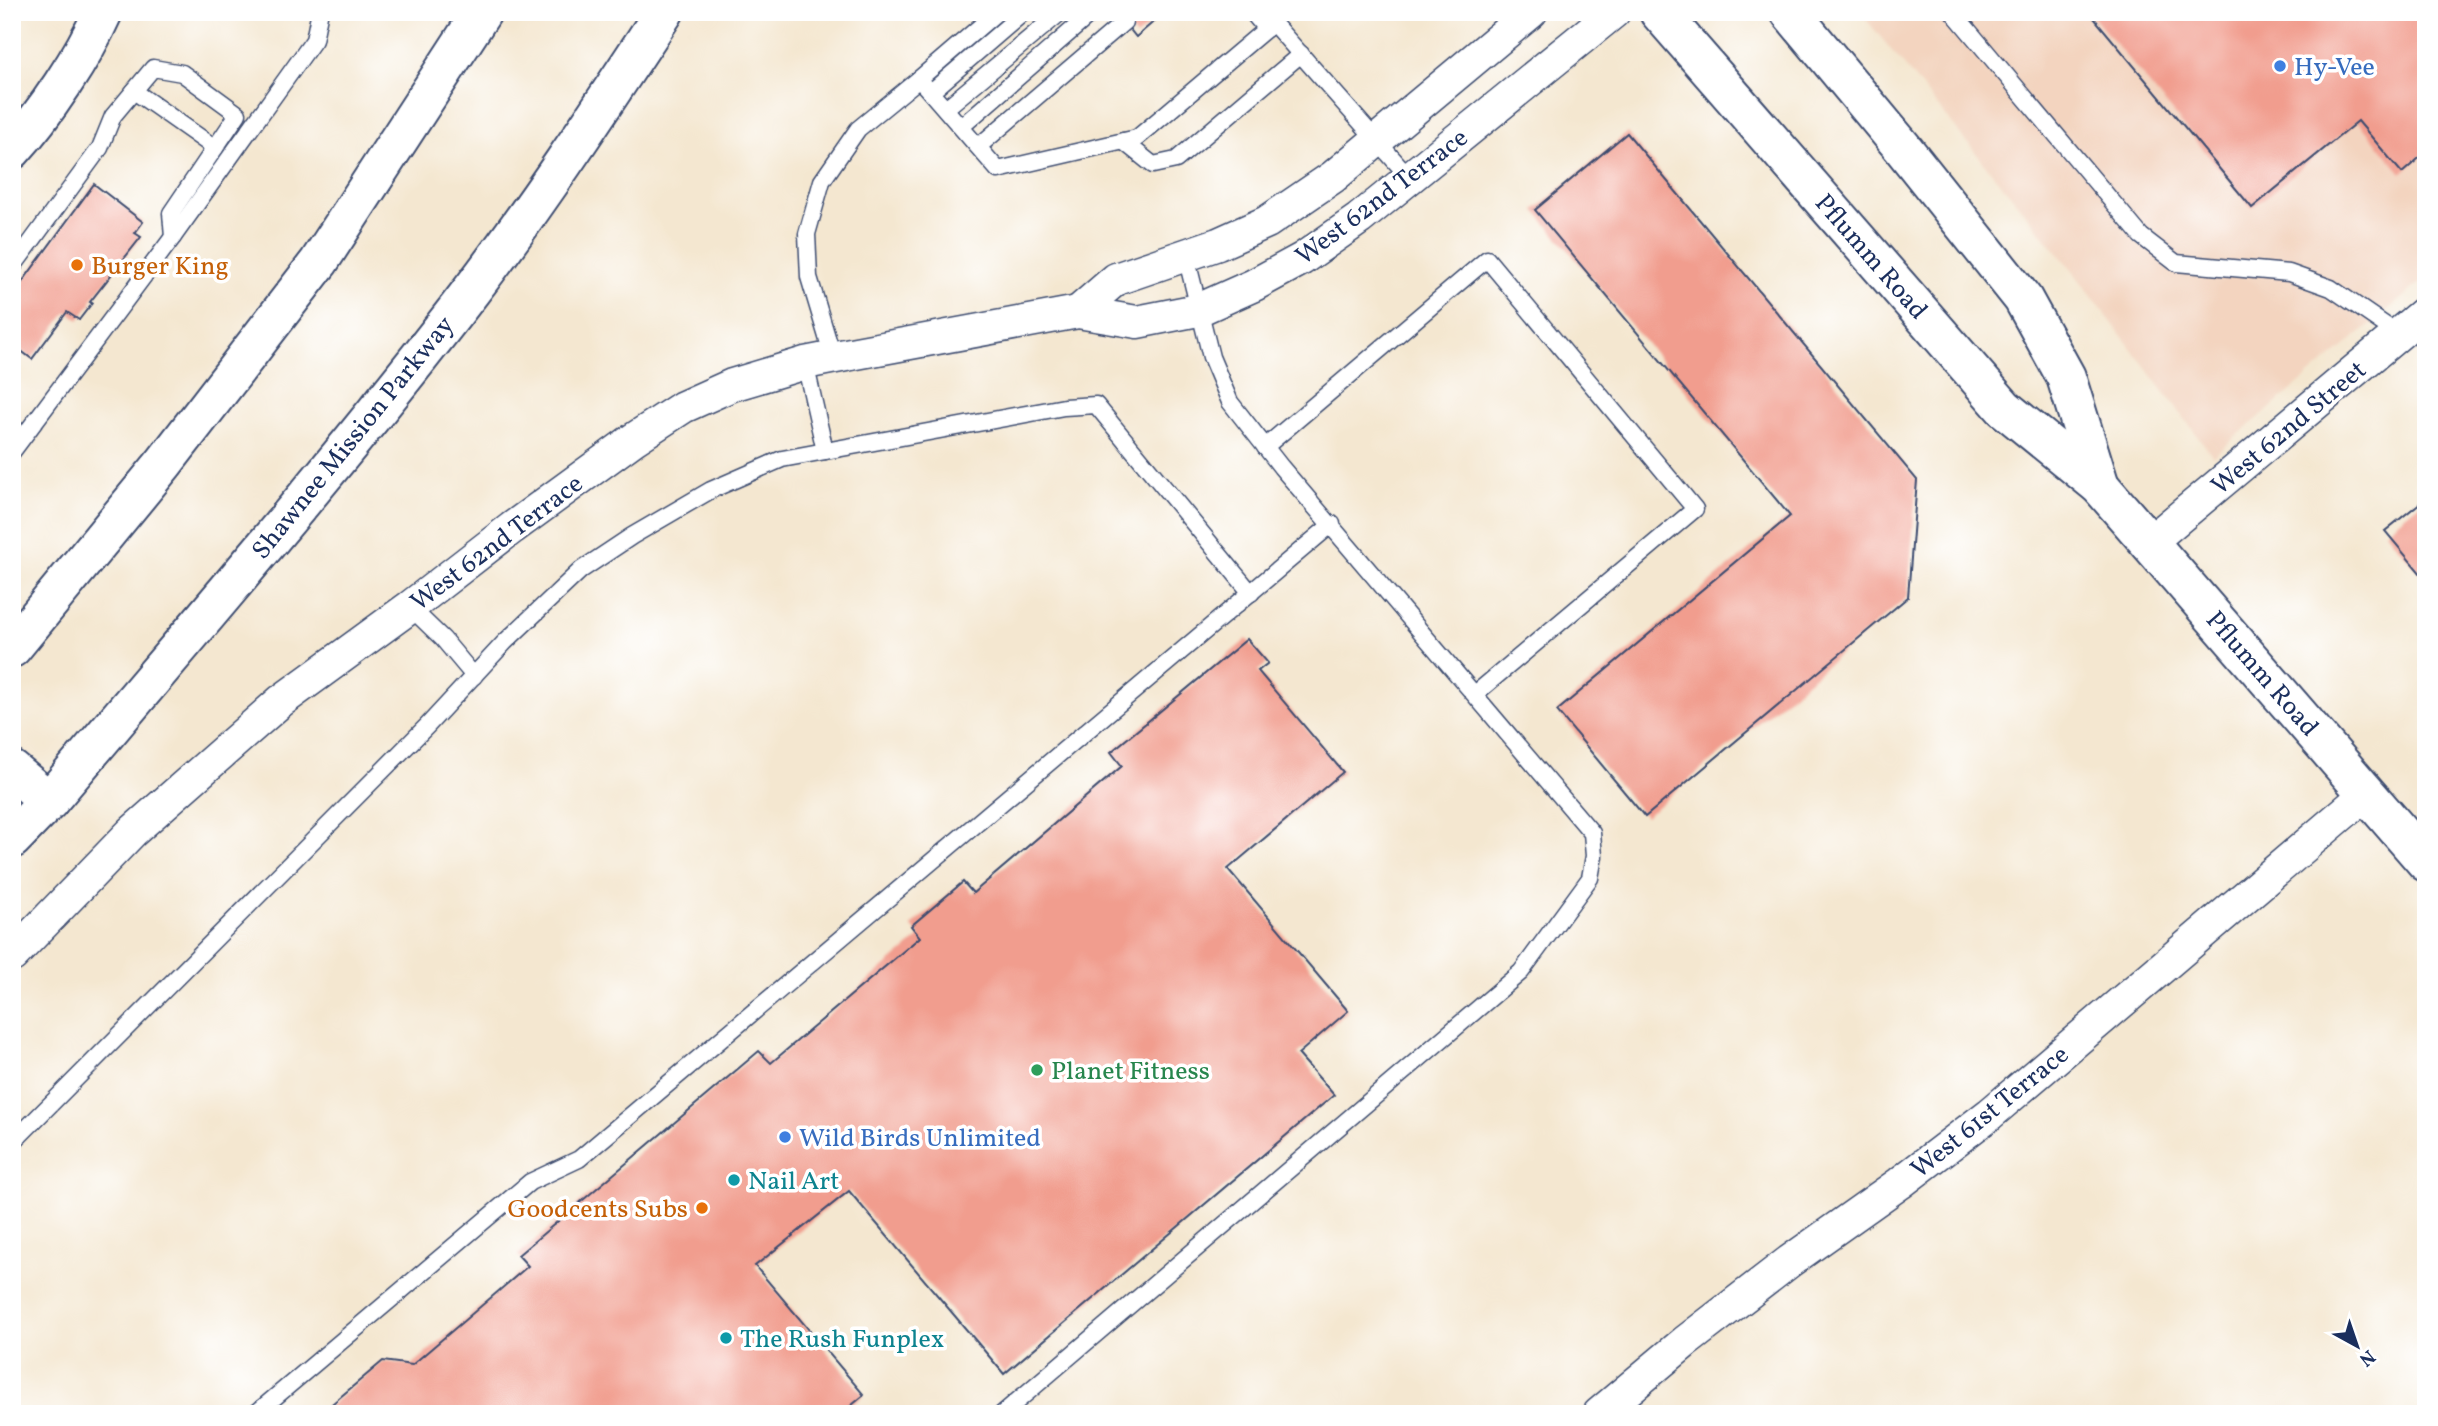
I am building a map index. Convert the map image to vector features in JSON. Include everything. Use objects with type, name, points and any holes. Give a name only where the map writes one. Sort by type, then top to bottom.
[{"type":"main road","points":[[12,150],[39,117],[93,36],[103,12]]},
{"type":"main road","points":[[12,648],[164,463],[319,262],[482,12]]},
{"type":"main road","name":"Shawnee Mission Parkway","points":[[12,839],[49,801],[351,443],[472,289],[577,144],[664,12]]},
{"type":"main road","name":"Pflumm Road","points":[[1659,12],[2004,408],[2100,486],[2426,862]]},
{"type":"main road","name":"Pflumm Road","points":[[1790,12],[2023,299],[2066,377],[2100,486]]},
{"type":"main road","points":[[12,770],[49,801]]},
{"type":"street","name":"West 62nd Terrace","points":[[1078,312],[1115,279],[1218,244],[1266,222],[1333,177],[1531,12]]},
{"type":"street","name":"West 62nd Terrace","points":[[12,956],[132,832],[281,701],[512,528],[634,439],[683,407],[732,385],[819,360],[1078,312],[1137,322],[1199,310],[1302,259],[1359,219],[1614,12]]},
{"type":"street","name":"West 62nd Street","points":[[2150,542],[2426,311]]},
{"type":"street","name":"West 61st Terrace","points":[[1599,1414],[1685,1342],[1779,1269],[1900,1183],[1990,1114],[2366,794]]},
{"type":"lane","points":[[825,451],[807,234],[822,181],[858,129],[997,12]]},
{"type":"lane","points":[[931,92],[1024,12]]},
{"type":"lane","points":[[946,108],[1061,12]]},
{"type":"lane","points":[[962,126],[1093,12]]},
{"type":"lane","points":[[1252,12],[1275,21],[1409,177]]},
{"type":"lane","points":[[1953,12],[2141,236],[2176,264],[2289,273],[2331,288],[2398,334]]},
{"type":"lane","points":[[12,452],[173,237],[314,40],[318,13]]},
{"type":"lane","points":[[919,79],[998,170],[1137,138],[1275,21]]},
{"type":"lane","points":[[979,146],[1124,22]]},
{"type":"lane","points":[[1123,141],[1153,165],[1176,160],[1301,54]]},
{"type":"lane","points":[[12,268],[100,148],[113,116],[153,68],[182,73],[237,114],[171,213],[173,237]]},
{"type":"lane","points":[[134,91],[215,148]]},
{"type":"lane","points":[[1002,1414],[1521,972],[1590,878],[1594,856],[1592,833],[1265,447],[1230,402],[1210,357],[1186,256]]},
{"type":"lane","points":[[1265,447],[1487,259],[1695,509],[1475,694]]},
{"type":"lane","points":[[12,1143],[581,570],[632,536],[711,490],[782,459],[1064,407],[1096,405],[1251,593]]},
{"type":"lane","points":[[255,1414],[530,1182],[579,1159],[1332,524]]},
{"type":"lane","points":[[410,607],[443,639],[474,676]]},
{"type":"shaded area","points":[[1860,12],[2426,12],[2426,278],[2213,456],[2072,270]]},
{"type":"building","points":[[1116,12],[1165,12],[1136,37]]},
{"type":"building","name":"Hy-Vee","points":[[2089,12],[2426,12],[2426,152],[2402,173],[2358,121],[2252,208]]},
{"type":"building","points":[[1627,133],[1917,480],[1908,597],[1645,817],[1557,711],[1790,516],[1535,210]]},
{"type":"building","name":"Burger King","points":[[94,184],[143,222],[135,233],[141,237],[79,320],[67,312],[32,359],[12,344],[12,304],[19,296],[15,292]]},
{"type":"building","points":[[2426,498],[2426,580],[2385,531]]},
{"type":"building","name":"Planet Fitness","points":[[1247,639],[1268,663],[1258,671],[1343,772],[1228,869],[1348,1011],[1298,1054],[1334,1095],[1004,1374],[849,1191],[755,1266],[864,1395],[841,1414],[320,1414],[383,1361],[412,1365],[528,1266],[518,1255],[759,1051],[771,1063],[920,937],[911,926],[963,882],[973,893],[1122,766],[1111,752]]},
{"type":"place","name":"Hy-Vee","points":[[2280,66]]},
{"type":"place","name":"Burger King","points":[[77,265]]},
{"type":"place","name":"Planet Fitness","points":[[1037,1070]]},
{"type":"place","name":"Wild Birds Unlimited","points":[[785,1137]]},
{"type":"place","name":"Nail Art","points":[[734,1180]]},
{"type":"place","name":"Goodcents Subs","points":[[702,1208]]},
{"type":"place","name":"The Rush Funplex","points":[[726,1338]]}]
